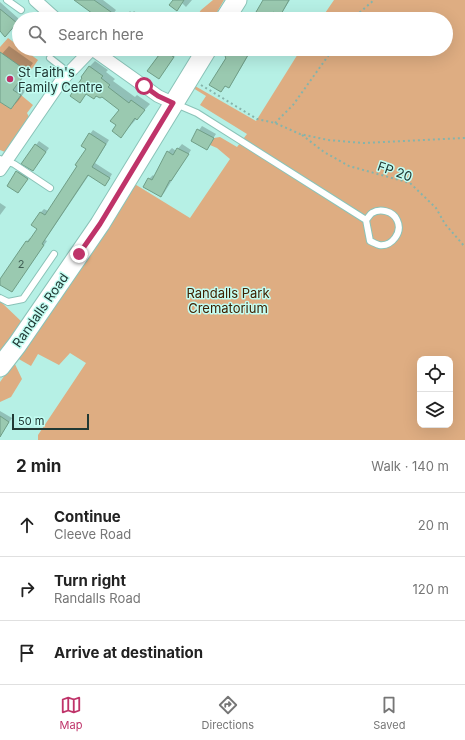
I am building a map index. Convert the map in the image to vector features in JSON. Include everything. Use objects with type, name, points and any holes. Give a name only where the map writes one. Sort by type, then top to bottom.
[{"type":"main road","points":[[229,12],[237,0]]},
{"type":"main road","name":"Randalls Road","points":[[0,368],[100,224],[203,56]]},
{"type":"street","points":[[35,0],[48,12]]},
{"type":"street","points":[[2,164],[61,81],[85,56]]},
{"type":"street","points":[[102,56],[158,96],[173,103]]},
{"type":"lane","points":[[7,0],[21,10]]},
{"type":"lane","points":[[50,58],[69,72]]},
{"type":"lane","points":[[173,103],[197,113],[366,220],[370,241],[379,245],[388,244],[396,238],[399,229],[397,220],[391,213],[381,210],[372,213],[366,220]]},
{"type":"lane","points":[[2,164],[14,164],[50,188]]},
{"type":"lane","points":[[0,298],[8,302],[23,299],[54,254]]},
{"type":"path","points":[[360,12],[374,0]]},
{"type":"path","points":[[275,123],[293,105],[327,56]]},
{"type":"path","points":[[195,82],[257,119],[275,123],[300,134],[328,140],[363,143],[465,138]]},
{"type":"path","name":"FP 20","points":[[300,134],[324,152],[349,166],[410,183],[436,208],[445,224],[465,248]]},
{"type":"green space","points":[[213,0],[224,0],[217,12],[200,12]]},
{"type":"green space","name":"Randalls Park Crematorium","points":[[334,0],[465,0],[465,440],[38,440],[38,435],[86,363],[70,353],[59,365],[38,354],[31,366],[17,358],[133,183],[190,218],[230,159],[217,148],[210,145],[214,138],[220,137],[237,147],[247,134],[200,105],[206,96],[193,88],[195,86],[256,121],[297,56],[453,56],[453,12],[326,12]]},
{"type":"green space","points":[[8,38],[12,41],[12,56],[33,56],[38,60],[27,76],[25,74],[26,71],[1,53],[0,54],[0,47]]},
{"type":"green space","points":[[21,95],[33,105],[27,113],[29,117],[5,152],[0,150],[0,102],[11,109]]},
{"type":"green space","points":[[0,301],[23,323],[0,355]]},
{"type":"green space","points":[[14,362],[22,379],[11,397],[0,402],[0,382]]},
{"type":"building","points":[[74,0],[94,0],[111,12],[90,12]]},
{"type":"building","points":[[173,0],[184,0],[177,11],[169,5]]},
{"type":"building","points":[[263,0],[289,0],[282,12],[256,12]]},
{"type":"building","points":[[0,9],[12,19],[12,29],[5,37],[0,31]]},
{"type":"building","name":"St Faith's Family Centre","points":[[0,52],[27,71],[13,90],[21,95],[11,109],[0,102]]},
{"type":"building","points":[[158,56],[174,57],[159,79],[147,71]]},
{"type":"building","points":[[247,56],[229,88],[225,86],[221,92],[209,85],[226,58],[225,57]]},
{"type":"building","points":[[89,66],[103,76],[101,78],[110,85],[108,87],[129,103],[131,100],[145,110],[137,120],[135,118],[121,138],[112,131],[116,125],[110,121],[119,110],[102,97],[100,98],[96,96],[94,99],[86,94],[80,103],[70,96]]},
{"type":"building","points":[[197,129],[214,138],[207,150],[191,141]]},
{"type":"building","points":[[89,133],[106,144],[92,167],[110,178],[105,186],[88,175],[42,244],[44,245],[12,292],[0,285],[0,279],[26,241],[28,242],[37,229],[31,225],[40,212],[45,215],[77,166],[75,165],[86,149],[81,146]]},
{"type":"building","points":[[35,144],[46,152],[33,171],[21,164]]},
{"type":"building","points":[[177,148],[189,154],[171,181],[170,180],[161,197],[143,187],[148,178],[152,180],[167,151],[173,155]]},
{"type":"building","points":[[16,171],[28,179],[18,193],[7,186]]},
{"type":"building","points":[[0,416],[9,422],[0,437]]},
{"type":"place","name":"St Faith's Family Centre","points":[[10,79]]},
{"type":"route","points":[[79,254],[100,224],[173,103],[158,96],[144,86]]}]
